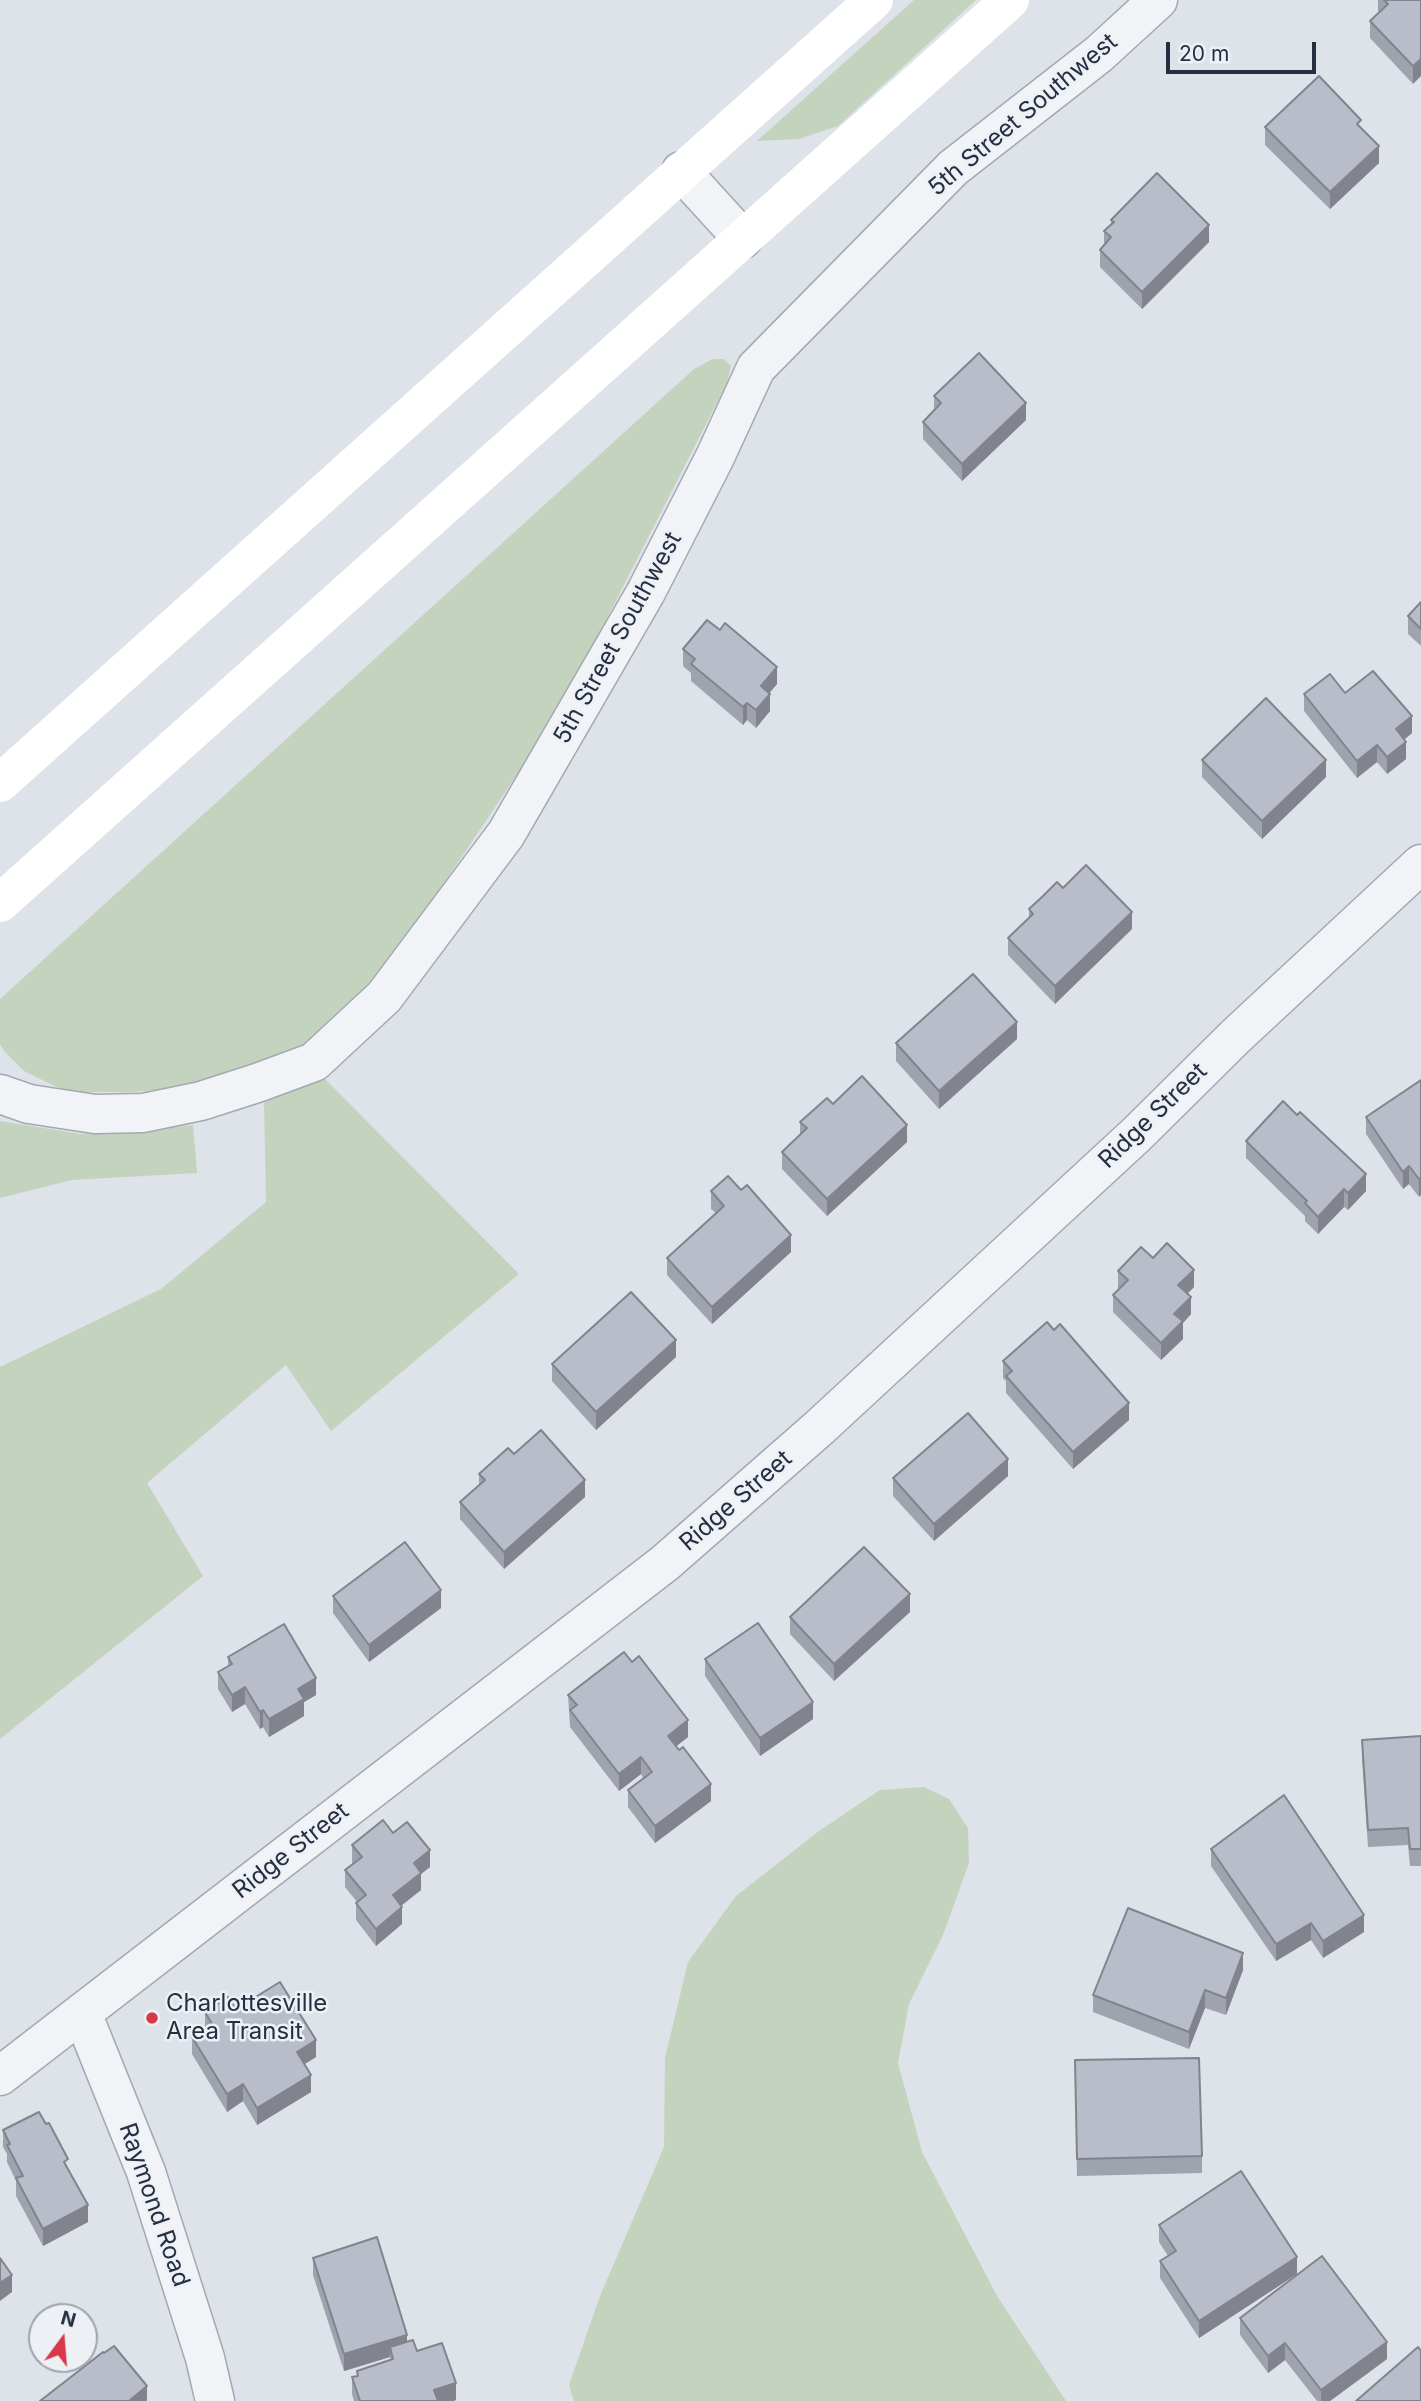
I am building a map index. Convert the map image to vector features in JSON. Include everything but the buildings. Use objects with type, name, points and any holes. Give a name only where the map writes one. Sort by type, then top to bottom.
[{"type":"main road","points":[[0,782],[874,0]]},
{"type":"main road","points":[[0,903],[1010,0]]},
{"type":"street","name":"5th Street Southwest","points":[[0,1094],[29,1104],[95,1114],[143,1113],[201,1101],[314,1062],[384,997],[506,834],[646,592],[715,457],[756,368],[953,168],[1099,54],[1158,0]]},
{"type":"street","points":[[681,171],[743,239]]},
{"type":"street","name":"Ridge Street","points":[[0,2076],[665,1563],[850,1400],[1137,1134],[1236,1036],[1421,864]]},
{"type":"street","name":"Raymond Road","points":[[82,2012],[146,2172],[205,2358],[215,2401]]},
{"type":"green space","points":[[914,0],[976,0],[838,126],[799,139],[757,141]]},
{"type":"green space","points":[[713,359],[724,359],[731,366],[727,383],[559,712],[371,992],[322,1039],[260,1065],[185,1088],[132,1092],[67,1092],[24,1071],[0,1044],[0,999],[694,369]]},
{"type":"green space","points":[[318,1072],[519,1274],[331,1431],[286,1365],[147,1483],[203,1576],[0,1739],[0,1367],[161,1289],[266,1202],[264,1100],[295,1090]]},
{"type":"green space","points":[[0,1121],[81,1134],[193,1125],[197,1173],[72,1180],[0,1198]]},
{"type":"green space","points":[[924,1787],[949,1799],[968,1828],[969,1863],[943,1935],[909,2004],[898,2063],[922,2152],[997,2296],[1066,2401],[574,2401],[569,2385],[600,2296],[664,2147],[665,2058],[688,1962],[736,1896],[819,1831],[880,1790]]},
{"type":"place","name":"Charlottesville Area Transit","points":[[152,2018]]}]
